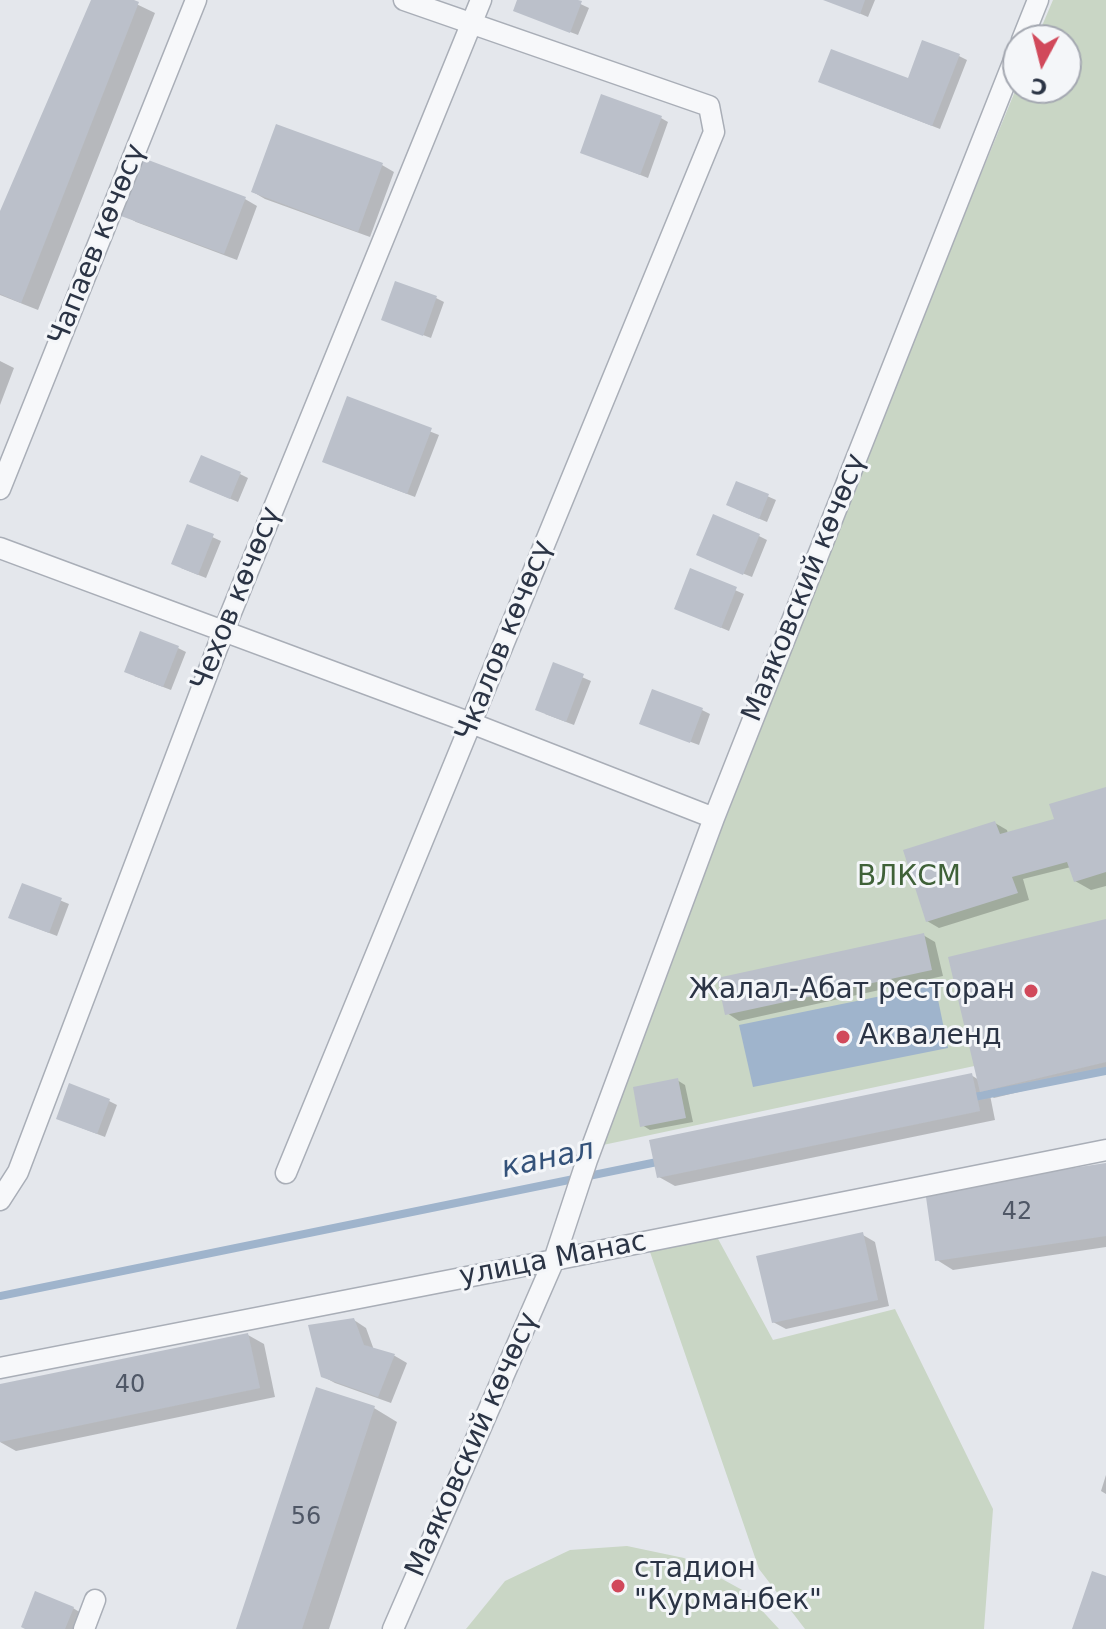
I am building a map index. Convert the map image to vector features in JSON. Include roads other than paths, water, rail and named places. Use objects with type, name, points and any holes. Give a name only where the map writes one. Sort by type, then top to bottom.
[{"type":"street","name":"Чапаев көчөсү","points":[[0,489],[196,0]]},
{"type":"street","points":[[404,0],[471,24]]},
{"type":"street","name":"Чехов көчөсү","points":[[0,1200],[18,1172],[224,630],[481,0]]},
{"type":"street","points":[[1028,24],[1038,0]]},
{"type":"street","name":"Чкалов көчөсү","points":[[286,1173],[714,132],[709,106],[471,24]]},
{"type":"street","name":"Маяковский көчөсү","points":[[393,1629],[554,1260],[587,1160],[714,818],[1002,90]]},
{"type":"street","points":[[0,548],[471,723],[714,818]]},
{"type":"street","name":"улица Манас","points":[[0,1368],[1106,1150]]},
{"type":"street","points":[[84,1629],[95,1600]]},
{"type":"water","name":"Акваленд","points":[[935,985],[948,1048],[753,1087],[739,1025]]},
{"type":"waterway","name":"канал","points":[[969,1098],[1106,1071]]},
{"type":"waterway","name":"канал","points":[[0,1296],[662,1161]]},
{"type":"place","name":"Жалал-Абат ресторан","points":[[1031,991]]},
{"type":"place","name":"Акваленд","points":[[843,1037]]},
{"type":"place","name":"стадион \"Курманбек\"","points":[[618,1586]]},
{"type":"park label","name":"ВЛКСМ","points":[[909,878]]}]
